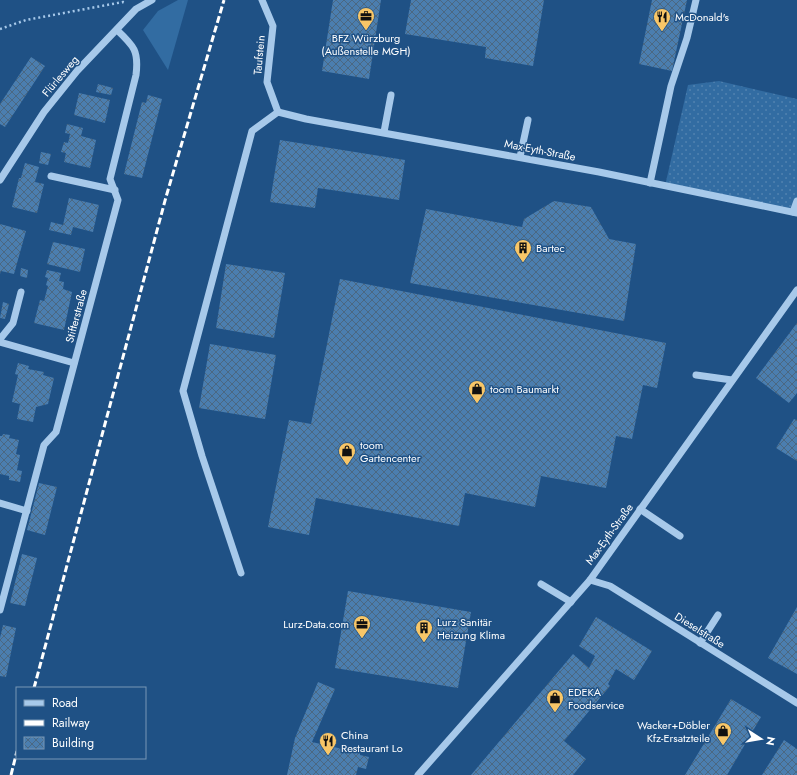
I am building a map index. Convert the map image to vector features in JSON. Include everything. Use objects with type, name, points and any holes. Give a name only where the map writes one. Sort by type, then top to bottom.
[{"type":"street","name":"Flürlesweg","points":[[0,180],[44,112],[77,71],[136,9],[152,0]]},
{"type":"street","name":"Taufstein","points":[[262,0],[273,26],[268,82],[278,112]]},
{"type":"street","points":[[650,183],[671,86],[687,38],[696,0]]},
{"type":"street","name":"Stifterstraße","points":[[0,610],[44,445],[56,432],[118,200],[110,179],[136,75],[138,59],[133,45],[117,30]]},
{"type":"street","points":[[384,132],[391,95]]},
{"type":"street","name":"Max-Eyth-Straße","points":[[278,112],[306,119],[520,157],[795,213]]},
{"type":"street","points":[[241,573],[204,463],[183,392],[252,131],[278,112]]},
{"type":"street","points":[[520,157],[528,120]]},
{"type":"street","points":[[51,176],[115,190]]},
{"type":"street","points":[[795,213],[797,201]]},
{"type":"street","name":"Max-Eyth-Straße","points":[[418,775],[590,580],[797,290]]},
{"type":"street","points":[[21,292],[13,324],[0,341],[74,363]]},
{"type":"street","points":[[696,375],[732,380]]},
{"type":"street","points":[[0,503],[27,511]]},
{"type":"street","points":[[640,509],[680,536]]},
{"type":"street","name":"Dieselstraße","points":[[590,580],[610,586],[797,703]]},
{"type":"street","points":[[541,584],[571,602]]},
{"type":"street","points":[[700,643],[718,615]]},
{"type":"path","points":[[0,29],[26,20],[123,2],[136,9]]},
{"type":"shaded area","points":[[178,0],[188,0],[168,70],[143,30],[158,11]]},
{"type":"shaded area","points":[[719,81],[797,99],[797,201],[793,212],[665,186],[688,85]]},
{"type":"building","points":[[333,0],[381,0],[369,79],[322,71]]},
{"type":"building","points":[[411,0],[544,0],[533,66],[485,58],[486,47],[405,34]]},
{"type":"building","points":[[652,0],[687,0],[672,71],[639,64]]},
{"type":"building","points":[[31,57],[45,66],[5,127],[0,124],[0,104]]},
{"type":"building","points":[[98,84],[113,88],[111,95],[96,92]]},
{"type":"building","points":[[79,93],[110,100],[105,123],[74,115]]},
{"type":"building","points":[[148,95],[162,99],[142,178],[124,174],[142,102],[146,103]]},
{"type":"building","points":[[67,124],[83,128],[81,136],[96,140],[90,168],[64,162],[66,153],[61,152],[64,142],[68,143],[70,134],[65,133]]},
{"type":"building","points":[[280,140],[405,160],[399,200],[318,188],[315,208],[270,202]]},
{"type":"building","points":[[41,152],[51,154],[48,165],[39,163]]},
{"type":"building","points":[[25,163],[39,167],[35,182],[44,184],[37,213],[12,207],[19,178],[21,178]]},
{"type":"building","points":[[69,198],[99,205],[93,232],[73,227],[71,235],[49,230],[51,222],[63,225]]},
{"type":"building","name":"Bartec","points":[[554,201],[591,207],[609,239],[636,244],[624,321],[410,283],[426,209],[522,227],[524,219]]},
{"type":"building","points":[[0,224],[26,231],[14,274],[1,271],[0,274]]},
{"type":"building","points":[[53,242],[85,249],[80,272],[47,264]]},
{"type":"building","points":[[226,264],[285,273],[274,338],[216,328]]},
{"type":"building","points":[[21,268],[28,270],[27,278],[20,276]]},
{"type":"building","points":[[47,270],[61,273],[59,281],[64,282],[63,289],[72,292],[64,330],[34,323],[40,300],[44,301],[48,286],[46,285],[48,278],[45,277]]},
{"type":"building","name":"toom Baumarkt","points":[[340,279],[666,343],[657,388],[643,385],[632,439],[616,436],[606,488],[541,476],[535,507],[465,493],[459,526],[316,498],[309,535],[268,527],[289,420],[311,424]]},
{"type":"building","points":[[3,302],[9,304],[5,319],[0,318]]},
{"type":"building","points":[[797,323],[797,393],[789,403],[756,378]]},
{"type":"building","points":[[210,344],[276,355],[265,419],[199,408]]},
{"type":"building","points":[[18,363],[29,366],[28,369],[44,372],[43,375],[54,378],[48,404],[36,407],[33,422],[17,419],[20,404],[12,402],[18,375],[15,374]]},
{"type":"building","points":[[794,419],[797,420],[797,461],[776,448]]},
{"type":"building","points":[[3,434],[10,435],[9,438],[19,440],[16,454],[20,455],[17,470],[22,471],[20,482],[9,480],[9,476],[0,474],[0,436]]},
{"type":"building","points":[[39,483],[57,487],[45,535],[27,530]]},
{"type":"building","points":[[22,554],[37,558],[25,606],[10,603]]},
{"type":"building","name":"Lurz Sanitär Heizung Klima","points":[[348,591],[471,612],[458,688],[335,668]]},
{"type":"building","points":[[797,607],[797,674],[768,658]]},
{"type":"building","name":"EDEKA Foodservice","points":[[596,617],[652,651],[634,680],[616,669],[608,684],[610,686],[564,741],[586,759],[573,775],[471,775],[573,654],[589,668],[595,656],[579,646]]},
{"type":"building","points":[[3,625],[16,628],[6,677],[0,676],[0,638]]},
{"type":"building","name":"China Restaurant Lo","points":[[318,682],[335,689],[312,742],[360,753],[360,755],[369,757],[366,769],[358,767],[356,775],[287,775],[295,738]]},
{"type":"building","name":"Wacker+Döbler Kfz-Ersatzteile","points":[[731,699],[761,717],[727,775],[685,775]]},
{"type":"building","points":[[784,740],[797,749],[797,775],[762,775]]},
{"type":"railway","points":[[34,687],[166,197],[224,0]]},
{"type":"railway","points":[[11,775],[16,755]]},
{"type":"place","name":"BFZ Würzburg (Außenstelle MGH)","points":[[366,31]]},
{"type":"place","name":"McDonald's","points":[[662,32]]},
{"type":"place","name":"Bartec","points":[[523,263]]},
{"type":"place","name":"toom Baumarkt","points":[[477,404]]},
{"type":"place","name":"toom Gartencenter","points":[[347,466]]},
{"type":"place","name":"Lurz-Data.com","points":[[362,639]]},
{"type":"place","name":"Lurz Sanitär Heizung Klima","points":[[424,643]]},
{"type":"place","name":"EDEKA Foodservice","points":[[555,713]]},
{"type":"place","name":"Wacker+Döbler Kfz-Ersatzteile","points":[[723,746]]},
{"type":"place","name":"China Restaurant Lo","points":[[328,756]]}]
